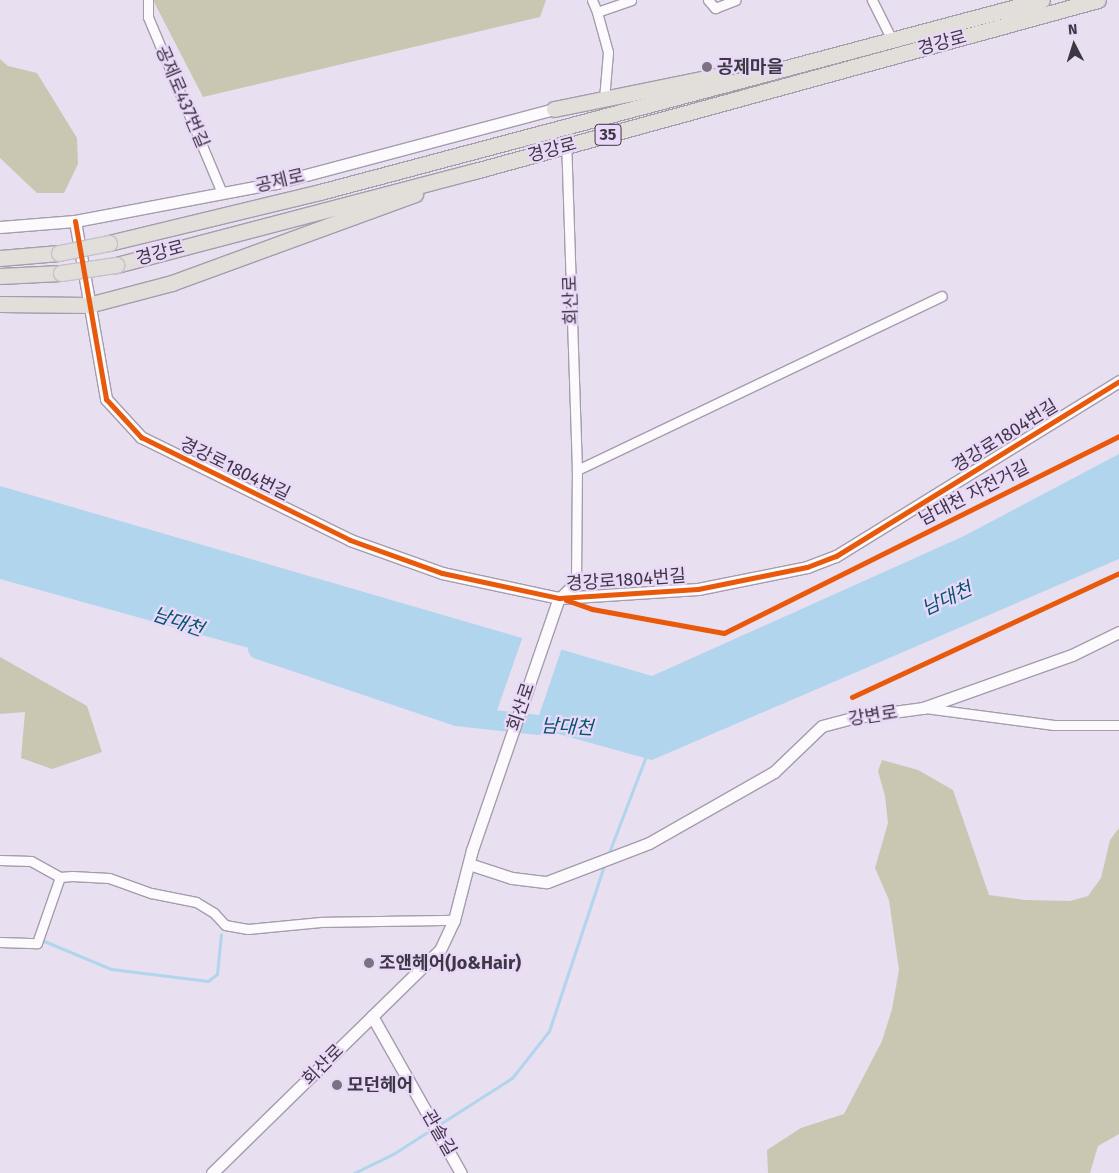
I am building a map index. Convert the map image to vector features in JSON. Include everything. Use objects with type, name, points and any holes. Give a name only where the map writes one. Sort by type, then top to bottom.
[{"type":"highway","name":"경강로","points":[[0,258],[59,253],[109,243],[320,192],[1042,0]]},
{"type":"highway","name":"경강로","points":[[0,276],[61,273],[116,265],[475,171],[1098,0]]},
{"type":"highway","points":[[554,109],[892,40]]},
{"type":"highway","points":[[0,304],[88,305],[172,283],[475,171]]},
{"type":"street","name":"공제로437번길","points":[[148,0],[148,16],[222,193]]},
{"type":"street","points":[[592,0],[608,52],[604,99]]},
{"type":"street","points":[[597,12],[631,0]]},
{"type":"street","points":[[708,0],[715,8],[736,0]]},
{"type":"street","points":[[872,0],[892,40]]},
{"type":"street","name":"공제로","points":[[0,228],[74,221],[276,183],[554,109]]},
{"type":"street","name":"회산로","points":[[212,1173],[440,950],[454,920],[472,850],[552,614],[559,598],[576,580],[577,470],[566,146]]},
{"type":"street","name":"경강로1804번길","points":[[74,221],[106,399],[142,437],[350,540],[442,573],[559,598],[698,589],[807,566],[836,556],[1119,381]]},
{"type":"street","points":[[577,470],[942,296]]},
{"type":"street","name":"강변로","points":[[469,864],[512,878],[547,882],[649,843],[774,772],[822,726],[856,717],[923,708],[1072,655],[1119,632]]},
{"type":"street","points":[[923,708],[1054,725],[1119,725]]},
{"type":"street","points":[[0,860],[31,861],[60,878],[90,875],[109,878],[151,894],[196,902],[214,913],[225,925],[248,929],[321,922],[454,920]]},
{"type":"street","points":[[0,942],[37,943],[60,878]]},
{"type":"street","name":"관솔길","points":[[372,1016],[462,1173]]},
{"type":"shaded area","points":[[153,0],[546,0],[540,17],[203,97]]},
{"type":"shaded area","points":[[0,59],[8,66],[37,73],[77,138],[78,164],[64,193],[37,193],[0,158]]},
{"type":"shaded area","points":[[0,657],[87,706],[102,752],[52,769],[21,758],[25,712],[0,714]]},
{"type":"shaded area","points":[[882,760],[918,770],[953,790],[989,895],[1025,900],[1070,901],[1088,896],[1101,878],[1110,840],[1119,828],[1119,1134],[1098,1146],[1090,1173],[768,1173],[767,1150],[801,1128],[844,1114],[882,1041],[892,1009],[899,970],[889,900],[875,868],[888,823],[885,796],[878,771]]},
{"type":"water","points":[[1119,454],[1119,559],[652,760],[0,579],[0,486],[652,676],[964,536]]},
{"type":"pier","points":[[523,636],[562,648],[534,730],[494,719]]},
{"type":"waterway","name":"남대천","points":[[258,649],[457,716],[538,725]]},
{"type":"waterway","points":[[608,855],[646,756]]},
{"type":"waterway","points":[[354,1173],[393,1154],[512,1078],[549,1031],[605,863]]},
{"type":"waterway","points":[[44,941],[111,969],[208,981],[217,974],[221,934]]},
{"type":"cycle path","name":"남대천 자전거길","points":[[75,221],[106,399],[141,437],[350,540],[442,573],[559,598],[698,589],[807,567],[836,556],[1119,381]]},
{"type":"cycle path","name":"남대천 자전거길","points":[[566,600],[592,609],[724,633],[1119,436]]},
{"type":"cycle path","points":[[852,697],[1119,573]]},
{"type":"place","name":"공제마을","points":[[707,67]]},
{"type":"place","name":"조앤헤어(Jo&Hair)","points":[[369,963]]},
{"type":"place","name":"모던헤어","points":[[337,1085]]}]
